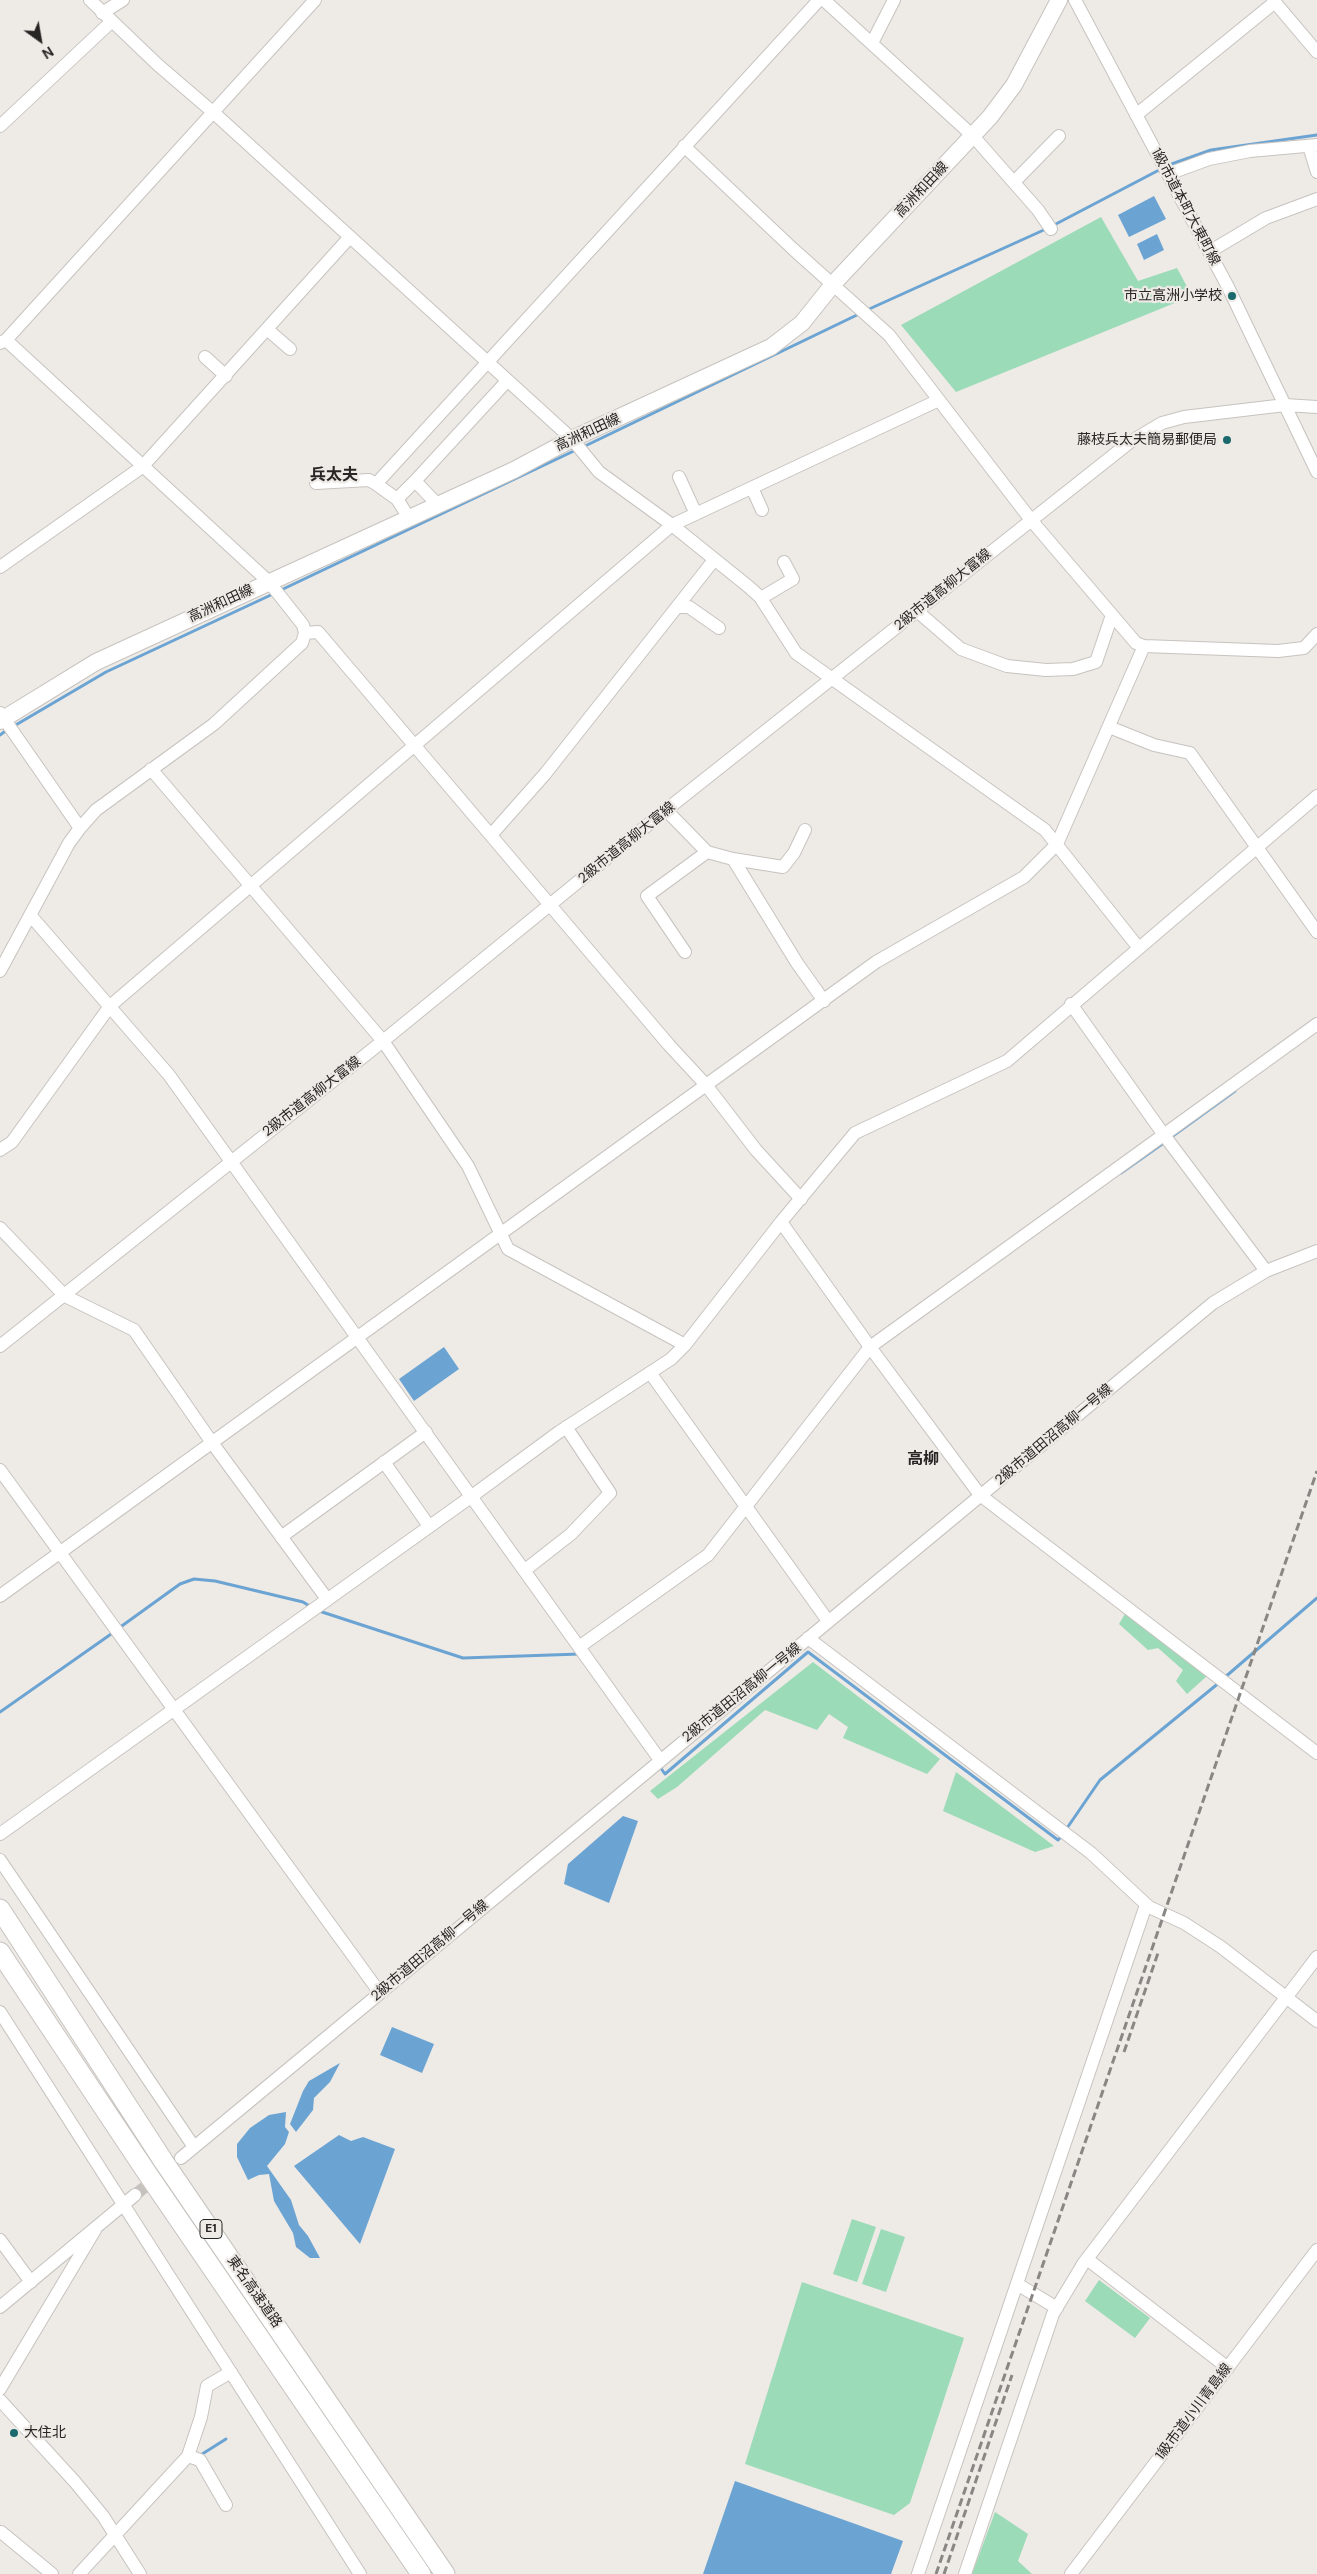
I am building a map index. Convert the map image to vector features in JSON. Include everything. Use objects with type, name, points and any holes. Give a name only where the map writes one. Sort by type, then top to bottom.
[{"type":"highway","name":"東名高速道路","points":[[0,1909],[164,2162],[445,2574]]},
{"type":"highway","name":"東名高速道路","points":[[0,1952],[147,2173],[420,2574]]},
{"type":"main road","name":"高洲和田線","points":[[1,717],[96,662],[514,470],[572,439],[771,347],[802,323],[834,283],[973,136],[1014,85],[1059,0]]},
{"type":"street","points":[[90,0],[572,439],[599,472],[672,525],[761,598],[796,653],[1045,830],[1138,947]]},
{"type":"street","points":[[0,126],[123,0]]},
{"type":"street","points":[[0,971],[69,843],[96,810],[151,768],[214,724],[302,642],[305,633],[303,625],[269,582],[3,341],[214,113],[314,0]]},
{"type":"street","points":[[376,484],[819,0]]},
{"type":"street","points":[[824,0],[973,136],[1038,210],[1050,230]]},
{"type":"street","points":[[872,43],[894,0]]},
{"type":"street","name":"1級市道本町大東町線","points":[[1074,0],[1209,252],[1317,472]]},
{"type":"street","points":[[1136,115],[1274,1],[1317,52]]},
{"type":"street","points":[[1014,182],[1060,136]]},
{"type":"street","points":[[684,146],[793,249],[834,283],[889,335],[1031,520],[1136,643],[1144,646],[1278,651],[1304,648],[1317,634]]},
{"type":"street","points":[[1168,174],[1209,159],[1250,151],[1313,146],[1317,172]]},
{"type":"street","points":[[1209,252],[1266,218],[1317,199]]},
{"type":"street","points":[[0,567],[142,467],[350,238]]},
{"type":"street","points":[[268,330],[290,349]]},
{"type":"street","points":[[205,358],[226,376]]},
{"type":"street","points":[[397,499],[507,381]]},
{"type":"street","points":[[0,1150],[12,1142],[110,1006],[672,525],[939,400]]},
{"type":"street","name":"2級市道高柳大富線","points":[[0,1346],[65,1296],[231,1160],[383,1041],[666,810],[1130,442],[1162,422],[1184,417],[1284,404],[1317,407]]},
{"type":"street","points":[[679,477],[696,514]]},
{"type":"street","points":[[316,483],[369,480],[397,499],[409,518]]},
{"type":"street","points":[[415,481],[438,505]]},
{"type":"street","points":[[752,488],[762,510]]},
{"type":"street","points":[[491,835],[545,774],[714,560]]},
{"type":"street","points":[[761,598],[793,579],[784,562]]},
{"type":"street","points":[[678,606],[689,607],[719,628]]},
{"type":"street","points":[[917,611],[939,632],[968,652],[1007,666],[1046,670],[1074,669],[1096,662],[1112,615]]},
{"type":"street","points":[[305,633],[318,632],[669,1045],[706,1085],[756,1150],[801,1199]]},
{"type":"street","points":[[0,1596],[213,1444],[501,1232],[876,962],[1024,876],[1056,844],[1144,646]]},
{"type":"street","points":[[1,717],[80,828]]},
{"type":"street","points":[[1109,727],[1154,745],[1190,752],[1317,932]]},
{"type":"street","points":[[151,768],[383,1041],[468,1166],[508,1248],[686,1345]]},
{"type":"street","points":[[0,1834],[566,1427],[651,1374],[686,1345],[781,1222],[855,1133],[1007,1061],[1071,1004],[1317,796]]},
{"type":"street","points":[[666,810],[707,852],[733,859],[783,867],[794,854],[806,830]]},
{"type":"street","points":[[685,952],[647,896],[707,852]]},
{"type":"street","points":[[733,859],[797,963],[824,1001]]},
{"type":"street","points":[[31,916],[169,1075],[660,1760]]},
{"type":"street","points":[[1071,1004],[1164,1135],[1266,1271]]},
{"type":"street","points":[[579,1647],[708,1555],[870,1347],[1317,1024]]},
{"type":"street","points":[[781,1222],[980,1496],[1317,1753]]},
{"type":"street","points":[[0,1228],[65,1296],[134,1330],[213,1444],[327,1599]]},
{"type":"street","name":"2級市道田沼高柳一号線","points":[[181,2158],[1213,1303],[1266,1271],[1317,1251]]},
{"type":"street","points":[[651,1374],[828,1621]]},
{"type":"street","points":[[524,1570],[570,1534],[610,1493],[566,1427]]},
{"type":"street","points":[[281,1536],[426,1432]]},
{"type":"street","points":[[384,1462],[429,1526]]},
{"type":"street","points":[[0,1470],[380,1993]]},
{"type":"street","points":[[808,1638],[1091,1853],[1146,1905],[1184,1923],[1221,1947],[1317,2021]]},
{"type":"street","points":[[0,1860],[194,2147]]},
{"type":"street","points":[[918,2574],[1146,1905]]},
{"type":"street","points":[[965,2574],[1057,2308],[1087,2259],[1317,1957]]},
{"type":"street","points":[[0,2012],[91,2157],[124,2205],[360,2574]]},
{"type":"street","points":[[0,2307],[135,2195]]},
{"type":"street","points":[[0,2389],[90,2234]]},
{"type":"street","points":[[0,2240],[30,2282]]},
{"type":"street","name":"1級市道小川青島線","points":[[1071,2574],[1317,2250]]},
{"type":"street","points":[[1087,2259],[1228,2368]]},
{"type":"street","points":[[1017,2284],[1057,2308]]},
{"type":"street","points":[[79,2574],[188,2456],[207,2386],[231,2372]]},
{"type":"street","points":[[0,2400],[76,2482],[115,2534],[140,2574]]},
{"type":"street","points":[[188,2456],[200,2460],[226,2505]]},
{"type":"street","points":[[1,2532],[52,2574]]},
{"type":"green space","points":[[1101,217],[1138,281],[1177,268],[1192,296],[956,392],[901,325]]},
{"type":"green space","points":[[1126,1612],[1207,1676],[1187,1694],[1176,1681],[1183,1670],[1158,1648],[1148,1650],[1119,1624]]},
{"type":"green space","points":[[813,1662],[940,1759],[927,1774],[843,1738],[848,1727],[829,1714],[817,1730],[765,1710],[677,1787],[658,1799],[650,1791]]},
{"type":"green space","points":[[956,1772],[1054,1846],[1035,1852],[943,1811]]},
{"type":"green space","points":[[852,2219],[876,2227],[857,2282],[833,2274]]},
{"type":"green space","points":[[881,2229],[905,2237],[886,2292],[862,2284]]},
{"type":"green space","points":[[1099,2280],[1150,2318],[1135,2338],[1085,2301]]},
{"type":"green space","points":[[802,2282],[964,2338],[910,2503],[894,2515],[745,2464]]},
{"type":"green space","points":[[995,2512],[1028,2534],[1018,2561],[1032,2574],[972,2574]]},
{"type":"water","points":[[1154,196],[1166,219],[1129,237],[1118,215]]},
{"type":"water","points":[[1157,234],[1164,250],[1144,260],[1137,244]]},
{"type":"water","points":[[444,1347],[459,1369],[414,1401],[399,1379]]},
{"type":"water","points":[[623,1816],[638,1821],[609,1903],[564,1884],[568,1864]]},
{"type":"water","points":[[392,2027],[434,2044],[422,2073],[380,2055]]},
{"type":"water","points":[[340,2063],[330,2082],[314,2098],[313,2110],[296,2132],[290,2124],[309,2081]]},
{"type":"water","points":[[286,2112],[285,2127],[289,2132],[285,2144],[267,2166],[291,2200],[299,2225],[308,2236],[320,2258],[310,2258],[296,2247],[293,2233],[274,2201],[269,2174],[259,2175],[248,2180],[237,2157],[237,2144],[250,2128],[269,2115]]},
{"type":"water","points":[[339,2135],[351,2141],[363,2137],[395,2149],[360,2244],[294,2166]]},
{"type":"water","points":[[735,2481],[903,2541],[891,2574],[703,2574]]},
{"type":"waterway","points":[[1166,166],[1211,150],[1317,135]]},
{"type":"waterway","points":[[1054,225],[1161,169]]},
{"type":"waterway","points":[[867,310],[1046,229]]},
{"type":"waterway","points":[[583,447],[859,314]]},
{"type":"waterway","points":[[281,590],[578,449]]},
{"type":"waterway","points":[[14,726],[106,672],[273,594]]},
{"type":"waterway","points":[[0,735],[8,729]]},
{"type":"waterway","points":[[1170,1138],[1235,1091]]},
{"type":"waterway","points":[[1121,1173],[1165,1142]]},
{"type":"waterway","points":[[119,1628],[180,1584],[194,1579],[215,1581],[303,1602],[311,1607]]},
{"type":"waterway","points":[[1224,1678],[1317,1598]]},
{"type":"waterway","points":[[319,1611],[463,1658],[580,1654]]},
{"type":"waterway","points":[[0,1712],[114,1632]]},
{"type":"waterway","points":[[660,1767],[665,1774],[808,1652],[1058,1840],[1062,1836]]},
{"type":"waterway","points":[[1065,1831],[1100,1780],[1220,1682]]},
{"type":"waterway","points":[[199,2456],[226,2439]]},
{"type":"tunnel","points":[[135,2195],[173,2164]]},
{"type":"railway","points":[[936,2574],[1317,1471]]},
{"type":"railway","points":[[1124,2052],[1159,1950]]},
{"type":"railway","points":[[944,2574],[1012,2375]]},
{"type":"place","name":"市立高洲小学校","points":[[1232,296]]},
{"type":"place","name":"藤枝兵太夫簡易郵便局","points":[[1227,440]]},
{"type":"place","name":"大住北","points":[[14,2433]]},
{"type":"district","name":"兵太夫","points":[[334,476]]},
{"type":"district","name":"高柳","points":[[923,1460]]}]
